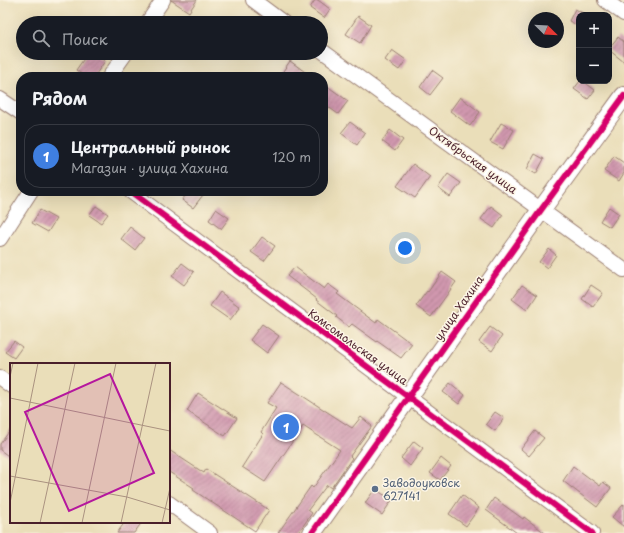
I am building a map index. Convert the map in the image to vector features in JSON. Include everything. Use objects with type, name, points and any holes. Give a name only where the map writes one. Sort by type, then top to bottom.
[{"type":"street","points":[[152,16],[163,0]]},
{"type":"street","points":[[253,0],[275,16]]},
{"type":"street","points":[[605,0],[624,14]]},
{"type":"street","name":"Октябрьская улица","points":[[328,55],[624,270]]},
{"type":"street","points":[[113,72],[121,60]]},
{"type":"street","name":"улица Хахина","points":[[312,533],[541,210],[624,96]]},
{"type":"street","points":[[0,99],[16,110]]},
{"type":"street","points":[[0,239],[28,196]]},
{"type":"street","name":"Комсомольская улица","points":[[137,196],[592,533]]},
{"type":"street","points":[[0,378],[10,385]]},
{"type":"street","points":[[170,504],[210,533]]},
{"type":"building","points":[[171,0],[197,0],[189,12]]},
{"type":"building","points":[[315,0],[318,0],[330,9],[325,16],[321,16],[310,8]]},
{"type":"building","points":[[575,9],[581,12],[576,12],[576,24],[569,21]]},
{"type":"building","points":[[358,16],[371,25],[360,43],[346,34]]},
{"type":"building","points":[[618,37],[624,42],[624,62],[612,52],[612,44]]},
{"type":"building","points":[[392,50],[406,60],[399,70],[385,60]]},
{"type":"building","points":[[83,60],[105,61],[97,72],[79,72],[76,70]]},
{"type":"building","points":[[290,61],[305,72],[282,72]]},
{"type":"building","points":[[432,70],[443,78],[430,95],[420,87]]},
{"type":"building","points":[[578,84],[587,84],[595,90],[588,99],[574,89]]},
{"type":"building","points":[[328,87],[348,101],[338,114],[328,107]]},
{"type":"building","points":[[460,97],[480,112],[470,126],[450,111]]},
{"type":"building","points":[[350,122],[365,133],[357,145],[341,133]]},
{"type":"building","points":[[501,123],[514,130],[503,149],[490,142]]},
{"type":"building","points":[[390,130],[403,140],[395,151],[382,141]]},
{"type":"building","points":[[535,154],[544,159],[536,174],[527,169]]},
{"type":"building","points":[[614,156],[624,163],[624,173],[619,181],[604,171]]},
{"type":"building","points":[[413,164],[430,177],[415,198],[397,186]]},
{"type":"building","points":[[448,174],[461,183],[450,197],[438,188]]},
{"type":"building","points":[[185,196],[202,196],[193,208],[182,200]]},
{"type":"building","points":[[96,206],[108,214],[101,223],[89,215]]},
{"type":"building","points":[[491,206],[503,215],[494,228],[481,219]]},
{"type":"building","points":[[609,207],[619,214],[610,227],[600,221]]},
{"type":"building","points":[[216,209],[229,218],[221,229],[209,220]]},
{"type":"building","points":[[40,210],[56,219],[48,232],[32,223]]},
{"type":"building","points":[[130,227],[144,238],[135,250],[121,239]]},
{"type":"building","points":[[262,237],[275,246],[264,261],[251,252]]},
{"type":"building","points":[[549,249],[556,255],[547,268],[539,262]]},
{"type":"building","points":[[182,263],[194,272],[184,285],[172,276]]},
{"type":"building","points":[[295,267],[324,289],[328,284],[339,292],[337,294],[376,323],[378,319],[412,344],[401,358],[352,324],[349,327],[316,300],[317,299],[287,276]]},
{"type":"building","points":[[442,272],[456,282],[431,317],[416,306]]},
{"type":"building","points":[[522,285],[537,295],[527,310],[512,299]]},
{"type":"building","points":[[591,285],[603,293],[593,307],[582,299]]},
{"type":"building","points":[[220,292],[240,307],[230,320],[210,306]]},
{"type":"building","points":[[262,324],[279,336],[267,353],[250,340]]},
{"type":"building","points":[[490,327],[502,336],[492,351],[479,342]]},
{"type":"building","points":[[14,341],[22,347],[14,358],[5,352]]},
{"type":"building","points":[[281,382],[352,428],[361,417],[372,426],[350,456],[352,458],[331,488],[327,485],[308,510],[312,513],[298,533],[278,533],[311,486],[313,488],[340,450],[303,426],[265,482],[242,467],[263,434],[261,432],[276,408],[267,403]]},
{"type":"building","points":[[450,383],[465,395],[459,404],[443,392]]},
{"type":"building","points":[[198,393],[237,418],[225,436],[187,411]]},
{"type":"building","points":[[495,412],[504,418],[495,431],[486,424]]},
{"type":"building","points":[[10,430],[10,457],[0,450],[0,444]]},
{"type":"building","points":[[535,431],[544,438],[529,456],[521,449]]},
{"type":"building","points":[[414,441],[423,448],[410,466],[401,458]]},
{"type":"building","points":[[170,451],[204,473],[206,469],[269,510],[255,531],[193,490],[194,488],[170,473]]},
{"type":"building","points":[[441,458],[451,466],[440,480],[430,473]]},
{"type":"building","points":[[573,466],[600,486],[603,482],[611,488],[597,507],[563,481]]},
{"type":"building","points":[[375,489],[392,500],[382,515],[365,503]]},
{"type":"building","points":[[462,495],[479,508],[466,526],[449,514]]},
{"type":"building","points":[[494,498],[523,519],[524,517],[545,533],[517,533],[486,510]]},
{"type":"building","points":[[624,504],[624,527],[612,517]]},
{"type":"building","points":[[124,523],[141,523],[134,533],[117,533]]},
{"type":"cycle path","points":[[312,533],[541,210],[624,96]]},
{"type":"cycle path","points":[[137,196],[592,533]]},
{"type":"place","name":"Центральный рынок","points":[[286,427]]},
{"type":"place","name":"Заводоуковск 627141","points":[[375,489]]}]
